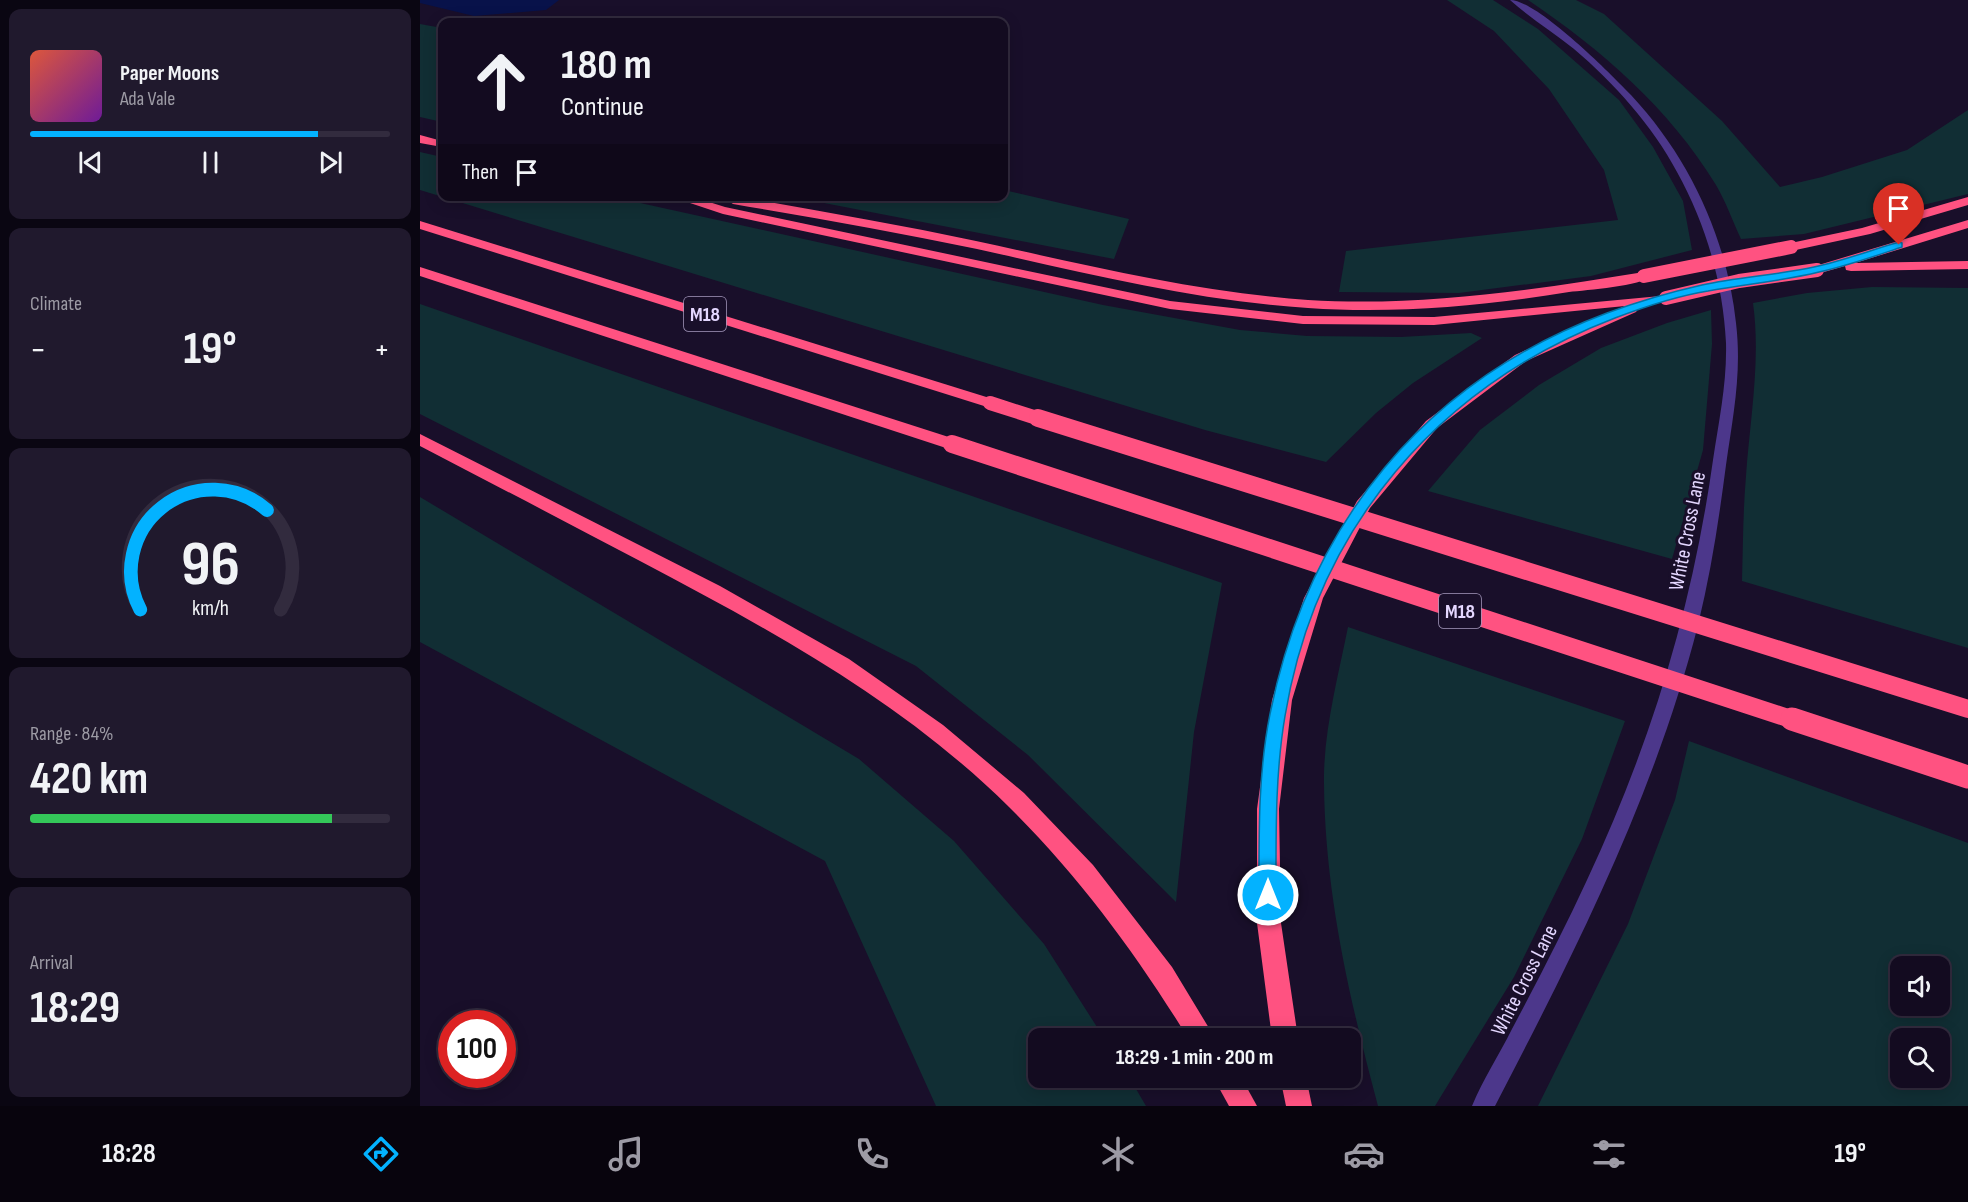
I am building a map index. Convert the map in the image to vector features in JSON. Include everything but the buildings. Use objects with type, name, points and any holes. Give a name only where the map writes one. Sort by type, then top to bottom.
[{"type":"highway","points":[[420,139],[438,143]]},
{"type":"highway","points":[[692,201],[723,210],[1104,292],[1233,313],[1303,320],[1434,321],[1666,297]]},
{"type":"highway","points":[[738,201],[940,238],[1162,284],[1307,304],[1422,306],[1531,296],[1644,276],[1865,231],[1968,201]]},
{"type":"highway","points":[[1817,270],[1968,224]]},
{"type":"highway","name":"M18","points":[[420,225],[1968,709]]},
{"type":"highway","points":[[1283,1028],[1278,1004],[1268,895],[1268,799],[1277,715],[1295,642],[1320,578],[1350,522],[1385,473],[1424,431],[1466,394],[1512,363],[1561,337],[1612,315],[1666,297],[1739,281],[1817,270],[1910,264],[1968,265]]},
{"type":"highway","name":"M18","points":[[420,271],[1968,777]]},
{"type":"highway","points":[[420,439],[713,591],[842,664],[936,730],[1016,800],[1085,872],[1163,975],[1196,1028]]},
{"type":"highway","points":[[1233,1088],[1244,1106]]},
{"type":"highway","points":[[1295,1088],[1299,1106]]},
{"type":"street","name":"White Cross Lane","points":[[1483,1106],[1584,910],[1623,824],[1652,746],[1684,647],[1717,499],[1730,403],[1732,358],[1729,318],[1714,244],[1702,211],[1670,151],[1652,124],[1609,76],[1561,34],[1514,0]]},
{"type":"green space","points":[[1447,0],[1493,0],[1538,29],[1619,100],[1653,147],[1683,201],[1692,250],[1591,276],[1459,293],[1339,292],[1346,251],[1618,220],[1604,170],[1549,89],[1494,31]]},
{"type":"green space","points":[[1528,0],[1576,0],[1604,14],[1722,121],[1780,187],[1822,177],[1907,150],[1968,110],[1968,194],[1804,234],[1741,239],[1716,185],[1677,131],[1655,106],[1608,60]]},
{"type":"green space","points":[[420,24],[438,27],[438,121],[420,117]]},
{"type":"green space","points":[[420,152],[438,156],[438,196],[420,190]]},
{"type":"green space","points":[[1008,191],[1129,219],[1114,259],[814,201],[1008,201]]},
{"type":"green space","points":[[456,201],[631,201],[1103,305],[1240,330],[1307,336],[1401,337],[1471,333],[1482,338],[1413,383],[1376,413],[1326,462],[1205,430]]},
{"type":"green space","points":[[1872,287],[1968,288],[1968,648],[1742,581],[1745,489],[1756,346],[1753,303],[1807,293]]},
{"type":"green space","points":[[420,304],[1222,583],[1194,732],[1176,902],[1028,755],[916,666],[420,414]]},
{"type":"green space","points":[[1711,310],[1712,344],[1703,450],[1672,559],[1428,491],[1480,430],[1539,385],[1601,348],[1667,323]]},
{"type":"green space","points":[[420,497],[859,759],[954,841],[1044,944],[1098,1028],[1028,1028],[1028,1088],[1135,1088],[1146,1106],[936,1106],[825,861],[420,642]]},
{"type":"green space","points":[[1348,627],[1625,721],[1582,839],[1514,977],[1435,1106],[1378,1106],[1361,1039],[1361,1028],[1358,1028],[1349,987],[1329,866],[1325,825],[1324,765],[1332,705]]},
{"type":"green space","points":[[1689,741],[1968,843],[1968,1106],[1538,1106],[1628,924],[1675,800]]},
{"type":"shaded area","points":[[420,0],[559,0],[546,10],[474,16],[420,3]]},
{"type":"route","points":[[1268,895],[1268,799],[1277,715],[1295,642],[1320,578],[1350,522],[1385,473],[1424,431],[1466,394],[1512,363],[1561,337],[1612,315],[1702,288],[1817,270],[1899,245]]}]
